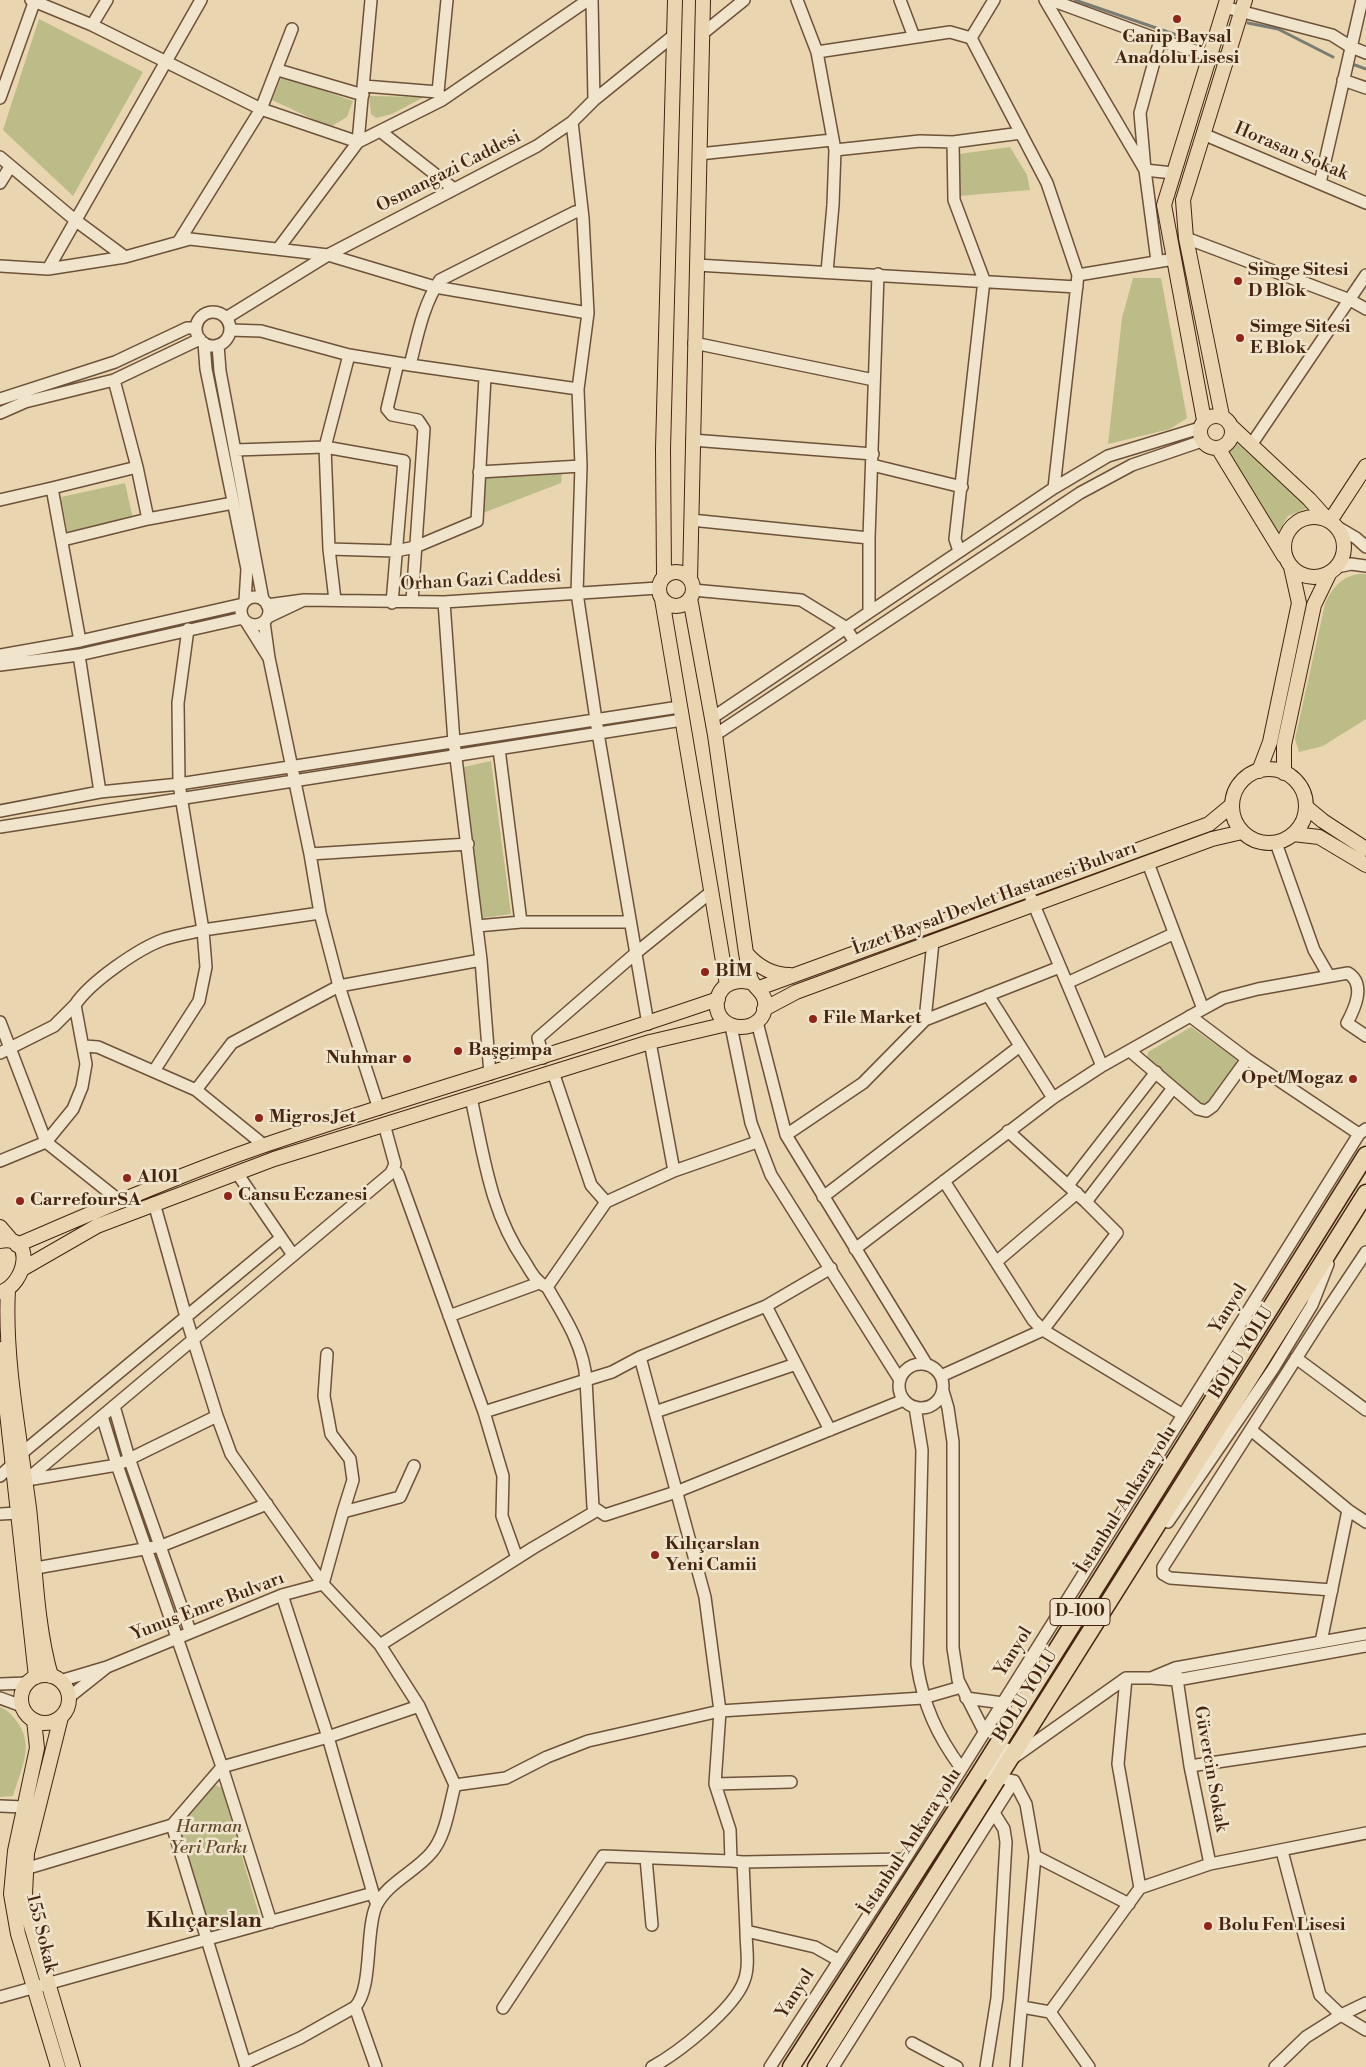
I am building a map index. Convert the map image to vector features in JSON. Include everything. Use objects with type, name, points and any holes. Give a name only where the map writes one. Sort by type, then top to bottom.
[{"type":"highway","name":"İstanbul-Ankara yolu","points":[[791,2067],[979,1774],[1366,1155]]},
{"type":"highway","name":"BOLU YOLU","points":[[816,2067],[1366,1193]]},
{"type":"main road","points":[[675,0],[663,449],[662,588],[681,714],[727,985]]},
{"type":"main road","points":[[73,2067],[42,1985],[26,1908],[25,1869],[32,1828],[61,1717],[68,1705],[68,1698],[66,1689],[56,1679],[43,1632],[4,1291],[24,1268],[90,1230],[154,1203],[384,1124],[650,1042],[729,1025],[743,1028],[757,1022],[764,1009],[763,994],[756,985],[746,953],[715,735],[691,589],[692,440],[703,0]]},
{"type":"main road","points":[[1225,3],[1172,173],[1164,205],[1202,430],[1209,447],[1218,448],[1230,440],[1186,238],[1183,200],[1243,5]]},
{"type":"main road","points":[[1202,430],[1212,416],[1226,421],[1332,523],[1344,547],[1342,559],[1334,569],[1314,605],[1284,745],[1284,773]]},
{"type":"main road","points":[[1218,448],[1289,563],[1298,572],[1314,577],[1334,569]]},
{"type":"main road","points":[[1332,523],[1366,466]]},
{"type":"main road","points":[[1259,771],[1270,742],[1299,603],[1284,542],[1291,527],[1310,516],[1332,523]]},
{"type":"main road","points":[[662,588],[677,572],[691,589]]},
{"type":"main road","points":[[662,588],[667,603],[677,606],[684,604],[691,589]]},
{"type":"main road","points":[[1267,770],[1284,773],[1292,777],[1302,790],[1306,806],[1302,822],[1293,834],[1276,842],[1261,842],[1242,832],[1234,819],[1233,797],[1241,782],[1259,771],[1267,770]]},
{"type":"main road","name":"İzzet Baysal Devlet Hastanesi Bulvarı","points":[[756,985],[798,974],[1209,824],[1232,805]]},
{"type":"main road","points":[[1306,806],[1322,821],[1366,849]]},
{"type":"main road","name":"İzzet Baysal Devlet Hastanesi Bulvarı","points":[[764,1009],[796,992],[1216,838],[1242,832]]},
{"type":"main road","points":[[1293,834],[1319,837],[1366,866]]},
{"type":"main road","points":[[746,953],[758,965],[771,972],[798,974]]},
{"type":"main road","points":[[729,1025],[719,1014],[718,999],[727,985],[738,980],[756,985]]},
{"type":"main road","points":[[10,1242],[264,1146],[543,1058],[718,999]]},
{"type":"main road","points":[[0,1227],[10,1242],[25,1255],[24,1268]]},
{"type":"main road","points":[[0,1349],[18,1513],[31,1680],[21,1694],[22,1706],[28,1716],[34,1720],[48,1723],[61,1717]]},
{"type":"main road","points":[[31,1680],[56,1679]]},
{"type":"main road","name":"155 Sokak","points":[[34,1720],[37,1748],[23,1806],[6,1895],[17,1927],[42,1985],[58,2067]]},
{"type":"street","points":[[0,98],[33,0],[92,25],[261,109],[358,142]]},
{"type":"street","points":[[92,25],[107,0]]},
{"type":"street","points":[[48,269],[201,0]]},
{"type":"street","points":[[358,142],[371,0]]},
{"type":"street","points":[[440,96],[447,0]]},
{"type":"street","points":[[278,250],[358,142],[440,96],[590,0]]},
{"type":"street","points":[[590,0],[594,100]]},
{"type":"street","points":[[702,34],[744,0]]},
{"type":"street","points":[[796,0],[817,52],[833,145],[833,206],[828,272]]},
{"type":"street","points":[[900,0],[914,37]]},
{"type":"street","points":[[971,38],[994,0]]},
{"type":"street","points":[[1045,0],[1145,170]]},
{"type":"street","points":[[1051,0],[1160,40],[1225,60]]},
{"type":"street","points":[[1320,183],[1362,0]]},
{"type":"street","points":[[1225,3],[1243,5],[1332,35],[1351,47],[1366,53]]},
{"type":"street","points":[[179,241],[261,109],[278,70],[292,29]]},
{"type":"street","points":[[817,52],[950,32],[971,38],[1047,183],[1078,281],[1054,488]]},
{"type":"street","name":"Osmangazi Caddesi","points":[[226,318],[328,255],[536,146],[572,122],[594,100],[673,36]]},
{"type":"street","points":[[1157,261],[1145,170],[1140,113],[1160,40]]},
{"type":"street","points":[[278,70],[363,90],[440,96]]},
{"type":"street","points":[[1343,80],[1366,88]]},
{"type":"street","points":[[572,122],[582,211],[588,313],[578,389],[581,466],[577,593],[598,733],[648,1024]]},
{"type":"street","points":[[380,131],[454,189]]},
{"type":"street","points":[[699,154],[833,145],[920,141],[953,142],[1021,133]]},
{"type":"street","name":"Horasan Sokak","points":[[1203,134],[1366,203]]},
{"type":"street","points":[[953,142],[954,200],[984,280],[955,539],[959,551]]},
{"type":"street","points":[[0,157],[75,220],[125,257]]},
{"type":"street","points":[[0,183],[10,167]]},
{"type":"street","points":[[1145,170],[1172,173]]},
{"type":"street","points":[[410,365],[418,335],[435,288],[444,277],[575,212],[582,211]]},
{"type":"street","points":[[1186,238],[1350,300],[1366,309]]},
{"type":"street","points":[[0,266],[48,269],[125,257],[190,239],[328,255],[435,288],[588,313]]},
{"type":"street","points":[[696,265],[984,280],[1078,281],[1157,261],[1174,259]]},
{"type":"street","points":[[869,612],[869,538],[878,274]]},
{"type":"street","points":[[1251,445],[1366,275]]},
{"type":"street","points":[[218,344],[226,339],[230,330],[226,318],[218,312],[208,313],[200,319],[200,337],[247,569],[244,603],[245,620],[269,658]]},
{"type":"street","points":[[0,399],[106,365],[187,328],[200,337],[218,344]]},
{"type":"street","points":[[230,330],[261,331],[349,355],[485,377],[578,389]]},
{"type":"street","points":[[0,414],[25,402],[114,380],[200,337]]},
{"type":"street","points":[[694,343],[874,380]]},
{"type":"street","points":[[218,344],[220,371],[265,602],[269,658],[295,779],[320,913],[339,986],[379,1109]]},
{"type":"street","points":[[335,600],[329,548],[325,447],[349,355]]},
{"type":"street","points":[[398,363],[387,409],[392,415],[418,420],[423,424],[412,601]]},
{"type":"street","points":[[329,548],[396,551],[415,546],[477,520],[485,377]]},
{"type":"street","points":[[114,380],[138,467],[148,519]]},
{"type":"street","points":[[712,718],[1054,488],[1108,456],[1202,430]]},
{"type":"street","points":[[715,735],[1110,475],[1202,430]]},
{"type":"street","points":[[692,440],[873,460],[962,487]]},
{"type":"street","points":[[235,450],[325,447],[420,464]]},
{"type":"street","points":[[392,603],[404,461]]},
{"type":"street","points":[[479,472],[581,466]]},
{"type":"street","points":[[0,500],[138,467]]},
{"type":"street","points":[[52,488],[80,641]]},
{"type":"street","points":[[63,540],[148,519],[233,503]]},
{"type":"street","points":[[691,520],[869,538]]},
{"type":"street","points":[[1332,523],[1356,538],[1366,547]]},
{"type":"street","points":[[1334,569],[1351,564],[1366,566]]},
{"type":"street","name":"Orhan Gazi Caddesi","points":[[265,602],[335,600],[392,603],[412,601],[444,602],[662,588]]},
{"type":"street","points":[[691,589],[801,600],[845,627],[855,642]]},
{"type":"street","points":[[0,655],[80,641],[244,603],[254,598],[265,602]]},
{"type":"street","points":[[0,665],[79,655],[188,629],[245,620],[257,625],[304,600]]},
{"type":"street","points":[[444,602],[454,742],[481,960],[490,1074]]},
{"type":"street","points":[[154,1071],[199,1001],[206,967],[203,930],[180,784],[178,703],[188,629]]},
{"type":"street","points":[[79,655],[100,792]]},
{"type":"street","points":[[0,811],[100,792],[180,784],[596,720],[681,714]]},
{"type":"street","points":[[0,827],[295,779],[598,733],[681,714]]},
{"type":"street","points":[[499,749],[521,922]]},
{"type":"street","points":[[1276,842],[1314,950],[1329,976]]},
{"type":"street","points":[[310,854],[468,844]]},
{"type":"street","points":[[1148,863],[1202,1009]]},
{"type":"street","points":[[1028,889],[1102,1066]]},
{"type":"street","points":[[543,1058],[538,1038],[636,952],[711,892]]},
{"type":"street","points":[[4,1051],[54,1026],[75,1005],[83,993],[106,975],[164,940],[203,930],[320,913]]},
{"type":"street","points":[[476,926],[521,922],[630,922]]},
{"type":"street","points":[[1067,983],[1173,934]]},
{"type":"street","points":[[924,1020],[933,942]]},
{"type":"street","points":[[196,1090],[232,1043],[339,986],[481,960]]},
{"type":"street","points":[[786,1135],[863,1083],[924,1020],[1060,967]]},
{"type":"street","points":[[855,1249],[1053,1098],[1102,1066],[1223,998],[1258,988],[1348,974],[1355,977],[1358,984],[1358,994],[1355,1007],[1347,1023],[1366,1036]]},
{"type":"street","points":[[988,995],[1053,1098]]},
{"type":"street","points":[[0,1161],[46,1142],[73,1108],[82,1087],[86,1064],[75,1005]]},
{"type":"street","points":[[1190,1016],[1247,1059],[1362,1132]]},
{"type":"street","points":[[0,1022],[4,1051],[46,1142],[120,1201]]},
{"type":"street","points":[[757,1022],[786,1135],[927,1365]]},
{"type":"street","points":[[729,1025],[757,1142],[771,1175],[900,1380]]},
{"type":"street","points":[[650,1042],[674,1170]]},
{"type":"street","points":[[84,1046],[98,1047],[196,1090],[264,1146]]},
{"type":"street","points":[[823,1197],[1020,1046]]},
{"type":"street","points":[[1130,1051],[1198,1109],[1206,1111],[1213,1106],[1247,1059]]},
{"type":"street","points":[[553,1072],[591,1185],[606,1202]]},
{"type":"street","points":[[1069,1184],[1156,1072]]},
{"type":"street","points":[[1086,1202],[1173,1088]]},
{"type":"street","points":[[471,1098],[496,1208],[511,1242],[543,1285],[573,1332],[585,1364],[592,1501],[596,1511],[605,1515],[676,1492],[904,1400]]},
{"type":"street","points":[[25,1481],[394,1169],[395,1164],[384,1124]]},
{"type":"street","points":[[941,1376],[1043,1330],[1117,1233],[1069,1184],[1008,1131]]},
{"type":"street","name":"Yanyol","points":[[770,2067],[905,1859],[1362,1132]]},
{"type":"street","points":[[449,1316],[543,1285],[606,1202],[674,1170],[757,1142]]},
{"type":"street","points":[[394,1169],[398,1174],[484,1412],[503,1476],[502,1516],[516,1558]]},
{"type":"street","points":[[237,1173],[293,1255]]},
{"type":"street","points":[[944,1181],[1033,1320],[1043,1330],[1183,1415]]},
{"type":"street","points":[[996,1262],[1077,1193]]},
{"type":"street","points":[[154,1203],[186,1317],[231,1454],[323,1584],[380,1645],[419,1706],[455,1785],[440,1841],[423,1862],[397,1883],[376,1906]]},
{"type":"street","points":[[989,1775],[1234,1428],[1273,1369],[1312,1305],[1338,1237]]},
{"type":"street","points":[[22,1453],[281,1238]]},
{"type":"street","points":[[1332,1590],[1170,1578],[1164,1574],[1163,1568],[1320,1320],[1366,1252]]},
{"type":"street","points":[[484,1412],[612,1372],[640,1357],[766,1306],[831,1268]]},
{"type":"street","points":[[1312,1305],[1320,1320]]},
{"type":"street","points":[[766,1306],[830,1430]]},
{"type":"street","points":[[323,1584],[353,1480],[350,1459],[331,1434],[324,1396],[327,1354]]},
{"type":"street","points":[[640,1357],[705,1597],[720,1711],[715,1784],[730,1830],[731,1861]]},
{"type":"street","points":[[1273,1369],[1296,1358]]},
{"type":"street","points":[[1296,1358],[1366,1410]]},
{"type":"street","points":[[655,1412],[796,1364]]},
{"type":"street","points":[[943,1391],[940,1398],[931,1406],[915,1407],[904,1400],[899,1387],[900,1380],[908,1368],[915,1364],[927,1365],[936,1370],[941,1376],[953,1442],[953,1648],[961,1687],[984,1731]]},
{"type":"street","points":[[114,1406],[129,1458],[190,1631]]},
{"type":"street","points":[[915,1407],[922,1446],[917,1664],[923,1698],[940,1737],[961,1768]]},
{"type":"street","points":[[102,1416],[117,1465],[222,1767],[271,1922]]},
{"type":"street","points":[[25,1481],[117,1465],[217,1416]]},
{"type":"street","points":[[1251,1430],[1348,1510],[1366,1522]]},
{"type":"street","points":[[0,1476],[12,1465]]},
{"type":"street","points":[[343,1512],[400,1497],[414,1466]]},
{"type":"street","points":[[36,1568],[161,1546],[267,1504]]},
{"type":"street","points":[[1321,1642],[1348,1510]]},
{"type":"street","points":[[380,1645],[516,1558],[596,1511]]},
{"type":"street","points":[[0,1514],[18,1513]]},
{"type":"street","name":"Yunus Emre Bulvarı","points":[[107,1666],[282,1595],[323,1584]]},
{"type":"street","points":[[172,1825],[245,2065],[300,2038],[354,2006],[362,1995],[376,1906],[328,1737],[282,1595]]},
{"type":"street","points":[[1150,1678],[1175,1668],[1366,1634]]},
{"type":"street","points":[[989,1775],[1126,1678],[1177,1680],[1366,1646]]},
{"type":"street","points":[[56,1679],[107,1666]]},
{"type":"street","points":[[68,1698],[107,1666]]},
{"type":"street","name":"Güvercin Sokak","points":[[1175,1668],[1190,1766],[1210,1864]]},
{"type":"street","points":[[1126,1678],[1118,1764],[1140,1888]]},
{"type":"street","points":[[0,1684],[31,1680]]},
{"type":"street","points":[[455,1785],[506,1778],[588,1741],[720,1711],[923,1698],[961,1687]]},
{"type":"street","points":[[0,1698],[22,1706]]},
{"type":"street","points":[[966,1698],[1003,1703]]},
{"type":"street","points":[[25,1869],[172,1825],[222,1767],[328,1737],[419,1706]]},
{"type":"street","points":[[1190,1766],[1366,1740]]},
{"type":"street","points":[[989,1775],[1014,1781],[1026,1804],[1035,1856],[1016,2067]]},
{"type":"street","points":[[833,2067],[1014,1781]]},
{"type":"street","points":[[715,1784],[792,1782]]},
{"type":"street","points":[[0,1806],[23,1806]]},
{"type":"street","points":[[986,2067],[997,1998],[1006,1842],[1004,1829],[994,1813]]},
{"type":"street","points":[[1050,2012],[1140,1888],[1210,1864],[1366,1833]]},
{"type":"street","points":[[1282,1851],[1315,1983],[1320,1996],[1341,2015],[1366,2030]]},
{"type":"street","points":[[503,2008],[603,1856],[743,1862],[905,1859]]},
{"type":"street","points":[[1035,1856],[1129,1904]]},
{"type":"street","points":[[646,1858],[652,1925]]},
{"type":"street","points":[[652,2067],[665,2064],[692,2040],[740,1990],[747,1971],[743,1862]]},
{"type":"street","points":[[0,1997],[373,1893]]},
{"type":"street","points":[[746,1931],[815,1948],[838,1960]]},
{"type":"street","points":[[1275,2067],[1306,2037],[1341,2015],[1366,2004]]},
{"type":"street","points":[[354,2006],[376,2067]]},
{"type":"street","points":[[1022,2007],[1050,2012],[1089,2067]]},
{"type":"street","points":[[912,2043],[957,2067]]},
{"type":"green space","points":[[39,19],[143,72],[73,196],[3,130]]},
{"type":"green space","points":[[282,76],[353,101],[347,117],[330,127],[272,100]]},
{"type":"green space","points":[[369,96],[424,97],[392,114],[376,118],[371,114]]},
{"type":"green space","points":[[1010,147],[1027,175],[1030,190],[959,196],[959,154]]},
{"type":"green space","points":[[1133,278],[1161,278],[1187,418],[1170,429],[1108,444],[1122,318]]},
{"type":"green space","points":[[1236,442],[1310,507],[1288,516],[1276,536],[1227,451]]},
{"type":"green space","points":[[562,471],[561,483],[483,513],[485,477]]},
{"type":"green space","points":[[125,483],[133,519],[68,534],[61,497]]},
{"type":"green space","points":[[1358,574],[1366,574],[1366,719],[1323,746],[1299,752],[1295,739],[1325,604],[1337,584]]},
{"type":"green space","points":[[491,761],[511,914],[482,918],[464,767]]},
{"type":"green space","points":[[1191,1027],[1236,1059],[1237,1066],[1209,1103],[1199,1104],[1147,1059],[1148,1052]]},
{"type":"green space","points":[[0,1707],[15,1719],[21,1728],[26,1747],[23,1766],[13,1796],[0,1797]]},
{"type":"green space","name":"Harman Yeri Parkı","points":[[215,1785],[222,1788],[259,1915],[207,1930],[178,1830],[207,1788]]},
{"type":"waterway","points":[[1075,0],[1197,42]]},
{"type":"waterway","points":[[1248,23],[1278,29],[1333,57]]},
{"type":"waterway","points":[[1355,65],[1366,69]]},
{"type":"place","name":"Canip Baysal Anadolu Lisesi","points":[[1177,19]]},
{"type":"place","name":"Simge Sitesi D Blok","points":[[1238,281]]},
{"type":"place","name":"Simge Sitesi E Blok","points":[[1240,338]]},
{"type":"place","name":"BİM","points":[[705,972]]},
{"type":"place","name":"File Market","points":[[813,1019]]},
{"type":"place","name":"Başgimpa","points":[[458,1051]]},
{"type":"place","name":"Nuhmar","points":[[407,1059]]},
{"type":"place","name":"Opet/Mogaz","points":[[1353,1079]]},
{"type":"place","name":"Migros Jet","points":[[259,1118]]},
{"type":"place","name":"A101","points":[[127,1178]]},
{"type":"place","name":"Cansu Eczanesi","points":[[228,1196]]},
{"type":"place","name":"CarrefourSA","points":[[20,1201]]},
{"type":"place","name":"Kılıçarslan Yeni Camii","points":[[655,1555]]},
{"type":"place","name":"Bolu Fen Lisesi","points":[[1208,1926]]},
{"type":"district","name":"Kılıçarslan","points":[[204,1922]]}]
